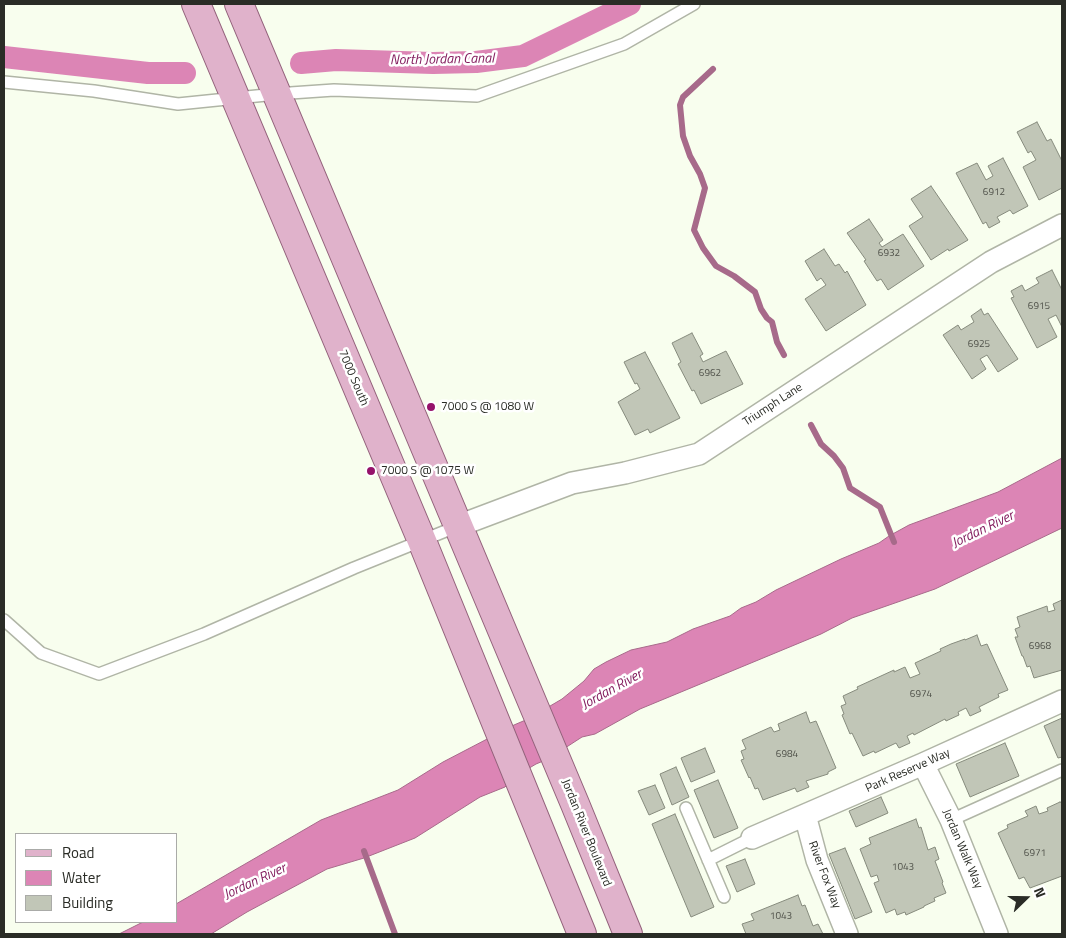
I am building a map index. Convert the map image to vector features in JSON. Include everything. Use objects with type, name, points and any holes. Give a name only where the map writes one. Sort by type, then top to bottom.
[{"type":"main road","name":"7000 South","points":[[196,4],[422,541],[582,934]]},
{"type":"main road","points":[[239,4],[458,526]]},
{"type":"main road","name":"Jordan River Boulevard","points":[[458,526],[628,934]]},
{"type":"street","name":"Triumph Lane","points":[[458,526],[572,483],[699,454],[991,262],[1062,225]]},
{"type":"street","name":"Park Reserve Way","points":[[752,838],[1062,702]]},
{"type":"street","name":"Jordan Walk Way","points":[[923,764],[951,820],[997,934]]},
{"type":"street","name":"River Fox Way","points":[[805,815],[817,860],[847,934]]},
{"type":"lane","points":[[4,82],[94,91],[178,104],[334,90],[477,96],[624,44],[694,4]]},
{"type":"lane","points":[[4,620],[41,653],[99,674],[204,634],[354,568],[458,526]]},
{"type":"lane","points":[[951,820],[1062,770]]},
{"type":"lane","points":[[686,808],[724,897]]},
{"type":"lane","points":[[708,860],[752,838]]},
{"type":"water","name":"Jordan River","points":[[1062,458],[1062,528],[935,589],[852,618],[821,634],[640,709],[595,734],[582,737],[548,759],[516,776],[505,787],[480,797],[415,838],[364,858],[327,869],[247,912],[211,934],[119,934],[141,923],[178,923],[178,903],[321,820],[398,790],[443,762],[528,719],[562,699],[584,681],[594,669],[606,662],[631,650],[667,642],[693,629],[730,616],[741,608],[756,602],[776,590],[879,543],[909,525],[998,492]]},
{"type":"building","points":[[1037,122],[1047,141],[1051,139],[1062,161],[1062,188],[1039,200],[1023,167],[1036,160],[1031,151],[1028,153],[1017,132]]},
{"type":"building","points":[[1003,158],[1028,206],[1013,214],[1010,210],[997,217],[1000,222],[989,228],[986,222],[983,224],[956,173],[977,163],[986,180],[993,176],[988,166]]},
{"type":"building","points":[[931,186],[968,240],[949,251],[948,249],[931,260],[909,226],[923,217],[911,199]]},
{"type":"building","points":[[869,219],[883,240],[879,243],[882,247],[903,234],[924,266],[888,290],[881,279],[877,281],[864,261],[866,260],[847,233]]},
{"type":"building","points":[[824,249],[835,266],[839,264],[845,273],[847,271],[866,305],[826,331],[805,299],[826,285],[821,278],[817,281],[805,261]]},
{"type":"building","points":[[1052,270],[1062,290],[1062,327],[1056,315],[1048,319],[1057,337],[1037,348],[1011,298],[1014,297],[1011,291],[1022,285],[1025,291],[1039,283],[1036,278]]},
{"type":"building","points":[[981,309],[984,315],[988,313],[1018,359],[998,372],[987,355],[980,359],[986,369],[972,379],[943,335],[958,325],[961,330],[974,322],[971,316]]},
{"type":"building","points":[[692,333],[703,354],[700,356],[703,362],[726,351],[743,384],[701,404],[678,364],[681,362],[672,343]]},
{"type":"building","points":[[645,352],[680,418],[650,433],[648,429],[635,435],[618,402],[640,389],[637,383],[635,384],[624,362]]},
{"type":"building","points":[[1062,600],[1062,670],[1034,678],[1030,666],[1027,667],[1015,637],[1018,637],[1015,629],[1020,627],[1017,617],[1047,606],[1048,612],[1055,610],[1053,604]]},
{"type":"building","points":[[977,635],[981,646],[987,644],[1008,690],[998,694],[999,697],[979,707],[981,711],[970,716],[966,708],[958,712],[959,715],[946,721],[945,719],[914,735],[913,733],[907,736],[910,743],[899,748],[896,743],[875,753],[874,751],[863,756],[852,733],[850,734],[842,715],[844,714],[841,706],[846,704],[843,696],[858,689],[857,687],[894,670],[894,672],[905,667],[910,678],[920,674],[915,663],[941,651],[940,649],[951,644]]},
{"type":"building","points":[[806,712],[810,723],[816,721],[836,768],[828,772],[828,774],[806,781],[809,787],[797,792],[795,788],[763,800],[758,788],[755,789],[741,760],[744,759],[741,751],[746,749],[742,740],[771,727],[774,732],[780,730],[778,724]]},
{"type":"building","points":[[1062,718],[1062,757],[1058,758],[1044,726]]},
{"type":"building","points":[[1005,743],[1019,776],[970,797],[956,764]]},
{"type":"building","points":[[705,748],[715,772],[691,782],[681,758]]},
{"type":"building","points":[[676,767],[689,797],[672,805],[660,774]]},
{"type":"building","points":[[718,780],[738,828],[714,838],[694,790]]},
{"type":"building","points":[[655,785],[665,808],[649,815],[638,791]]},
{"type":"building","points":[[881,797],[888,813],[856,827],[849,811]]},
{"type":"building","points":[[1060,802],[1062,803],[1062,876],[1030,888],[1024,877],[1019,879],[998,833],[1008,828],[1007,825],[1028,816],[1025,811],[1036,806],[1039,814],[1048,811],[1047,808]]},
{"type":"building","points":[[675,814],[714,907],[691,917],[652,824]]},
{"type":"building","points":[[916,819],[919,828],[921,827],[928,850],[935,847],[939,859],[935,861],[946,893],[934,898],[935,901],[906,915],[905,912],[897,915],[895,909],[886,913],[874,883],[879,881],[877,875],[871,877],[860,849],[871,844],[869,838]]},
{"type":"building","points":[[845,848],[872,912],[855,919],[829,854]]},
{"type":"building","points":[[745,859],[755,884],[737,892],[726,866]]},
{"type":"building","points":[[798,895],[802,906],[805,905],[813,926],[818,924],[823,934],[746,934],[742,924],[754,920],[751,914]]},
{"type":"waterway","name":"North Jordan Canal","points":[[301,63],[336,60],[433,63],[476,62],[523,56],[630,4]]},
{"type":"waterway","name":"North Jordan Canal","points":[[4,57],[148,73],[185,73]]},
{"type":"waterway","points":[[713,69],[683,97],[680,105],[683,136],[705,188],[694,230],[703,248],[716,266],[734,276],[755,292],[761,309],[772,322],[777,342],[784,355]]},
{"type":"waterway","points":[[811,425],[821,444],[843,468],[850,488],[880,507],[894,542]]},
{"type":"waterway","points":[[364,851],[395,934]]},
{"type":"place","name":"7000 S @ 1080 W","points":[[431,407]]},
{"type":"place","name":"7000 S @ 1075 W","points":[[371,471]]}]
